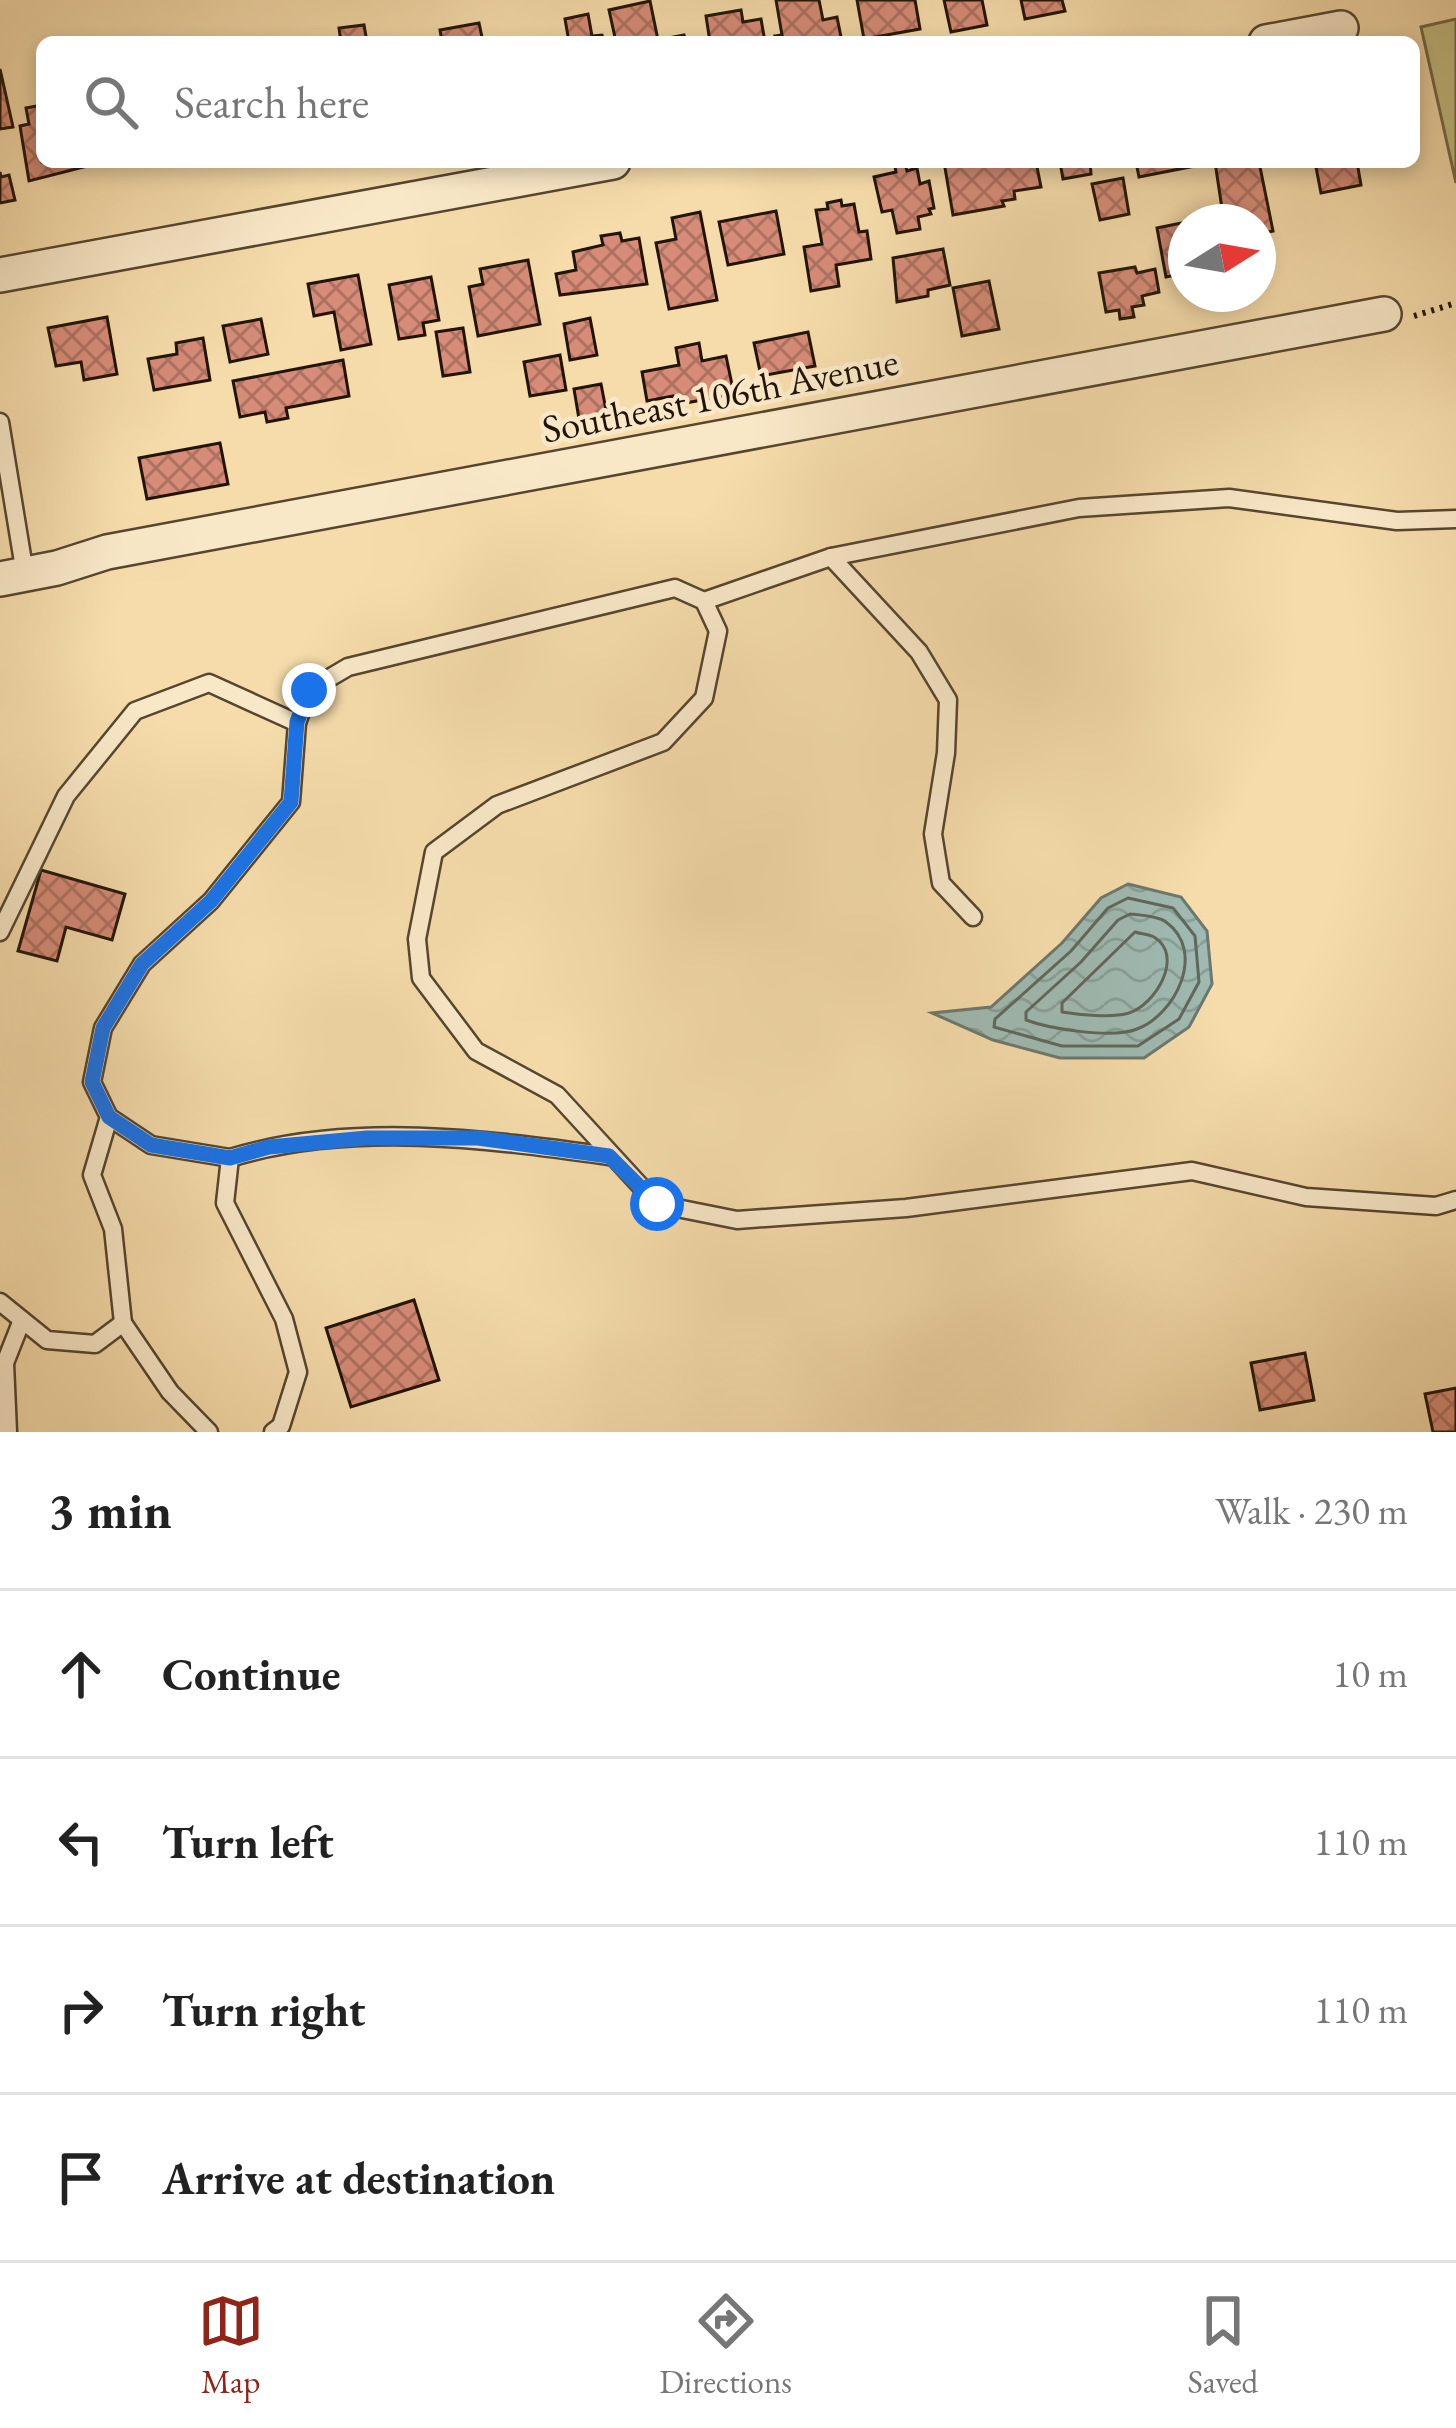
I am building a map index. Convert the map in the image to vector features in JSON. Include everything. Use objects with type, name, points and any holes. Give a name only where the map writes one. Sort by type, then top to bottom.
[{"type":"street","points":[[1298,36],[1341,28]]},
{"type":"street","points":[[0,275],[580,168]]},
{"type":"street","name":"Southeast 106th Avenue","points":[[12,576],[107,552],[1384,314]]},
{"type":"lane","points":[[0,422],[12,576]]},
{"type":"lane","points":[[704,601],[831,557],[1079,508],[1229,498],[1397,521],[1456,519]]},
{"type":"lane","points":[[831,557],[920,652],[948,700],[946,753],[933,834],[941,883],[973,917]]},
{"type":"lane","points":[[609,1156],[478,1138],[367,1138],[269,1147],[230,1158],[151,1145],[109,1117],[92,1082],[103,1028],[142,964],[211,901],[291,802],[297,722],[309,690],[348,667],[675,588],[704,601],[718,631],[704,698],[663,742],[497,805],[434,852],[417,939],[421,978],[476,1051],[557,1095],[657,1204],[737,1220],[906,1208],[1192,1171],[1306,1197],[1436,1206],[1456,1200]]},
{"type":"lane","points":[[0,932],[66,796],[135,711],[209,683],[297,722]]},
{"type":"lane","points":[[109,1117],[92,1175],[113,1228],[123,1323],[170,1392],[209,1432]]},
{"type":"lane","points":[[230,1158],[225,1203],[284,1319],[298,1372],[281,1426],[273,1432]]},
{"type":"lane","points":[[0,1302],[47,1340],[95,1344],[123,1323]]},
{"type":"lane","points":[[8,1432],[5,1363],[22,1320]]},
{"type":"path","points":[[1384,314],[1414,316],[1456,303]]},
{"type":"shaded area","points":[[1456,19],[1456,183],[1421,27]]},
{"type":"water","points":[[1128,884],[1181,897],[1207,931],[1212,984],[1189,1027],[1144,1058],[1060,1058],[993,1040],[932,1013],[991,1007],[1062,943],[1101,898]]},
{"type":"building","points":[[776,0],[819,0],[823,20],[837,17],[841,36],[775,36],[782,35]]},
{"type":"building","points":[[857,0],[915,0],[920,29],[863,36]]},
{"type":"building","points":[[944,0],[982,0],[987,25],[951,32]]},
{"type":"building","points":[[1021,0],[1062,0],[1065,11],[1025,19]]},
{"type":"building","points":[[650,1],[657,36],[615,36],[609,10]]},
{"type":"building","points":[[741,10],[743,22],[761,19],[764,36],[709,36],[706,16]]},
{"type":"building","points":[[588,14],[592,36],[568,36],[565,19]]},
{"type":"building","points":[[479,23],[482,36],[441,36],[440,30]]},
{"type":"building","points":[[364,25],[366,36],[340,36],[339,28]]},
{"type":"building","points":[[0,69],[13,127],[0,129]]},
{"type":"building","points":[[36,106],[36,168],[80,168],[29,181],[20,126],[29,124],[26,108]]},
{"type":"building","points":[[895,168],[917,168],[920,184],[929,181],[934,208],[929,209],[931,214],[918,217],[920,229],[897,233],[892,210],[882,212],[874,177],[896,172]]},
{"type":"building","points":[[945,168],[1037,168],[1041,187],[1014,191],[1015,199],[1002,201],[1004,206],[953,215]]},
{"type":"building","points":[[1061,168],[1090,168],[1091,174],[1063,179]]},
{"type":"building","points":[[1137,168],[1185,168],[1139,177]]},
{"type":"building","points":[[1216,168],[1260,168],[1268,204],[1221,204]]},
{"type":"building","points":[[1316,168],[1358,168],[1361,185],[1321,193]]},
{"type":"building","points":[[0,172],[1,177],[9,175],[15,200],[0,203]]},
{"type":"building","points":[[1123,178],[1129,214],[1100,220],[1092,184]]},
{"type":"building","points":[[841,200],[842,206],[854,204],[859,232],[867,231],[871,259],[836,265],[839,286],[811,291],[804,247],[822,244],[816,210]]},
{"type":"building","points":[[776,211],[784,254],[728,265],[719,222]]},
{"type":"building","points":[[700,212],[717,300],[669,309],[656,243],[676,239],[672,218]]},
{"type":"building","points":[[1168,226],[1168,277],[1166,277],[1157,228]]},
{"type":"building","points":[[620,233],[622,241],[639,238],[647,284],[560,295],[556,274],[576,270],[573,252],[603,245],[601,236]]},
{"type":"building","points":[[943,249],[950,285],[928,290],[928,296],[897,302],[893,258]]},
{"type":"building","points":[[528,260],[540,324],[478,336],[469,287],[483,284],[480,269]]},
{"type":"building","points":[[1135,267],[1137,273],[1155,269],[1159,292],[1142,296],[1144,305],[1132,307],[1134,317],[1120,319],[1119,310],[1106,312],[1099,273]]},
{"type":"building","points":[[358,275],[371,344],[341,350],[334,312],[314,316],[308,284]]},
{"type":"building","points":[[431,277],[439,320],[423,323],[425,335],[399,339],[389,285]]},
{"type":"building","points":[[989,281],[999,329],[962,336],[953,288]]},
{"type":"building","points":[[107,317],[117,374],[84,380],[81,362],[56,366],[48,328]]},
{"type":"building","points":[[590,318],[597,355],[570,360],[564,324]]},
{"type":"building","points":[[261,319],[268,354],[230,362],[223,326]]},
{"type":"building","points":[[463,328],[470,372],[443,376],[436,332]]},
{"type":"building","points":[[808,332],[815,366],[761,376],[754,343]]},
{"type":"building","points":[[203,338],[210,380],[154,390],[148,359],[177,354],[176,343]]},
{"type":"building","points":[[699,343],[702,361],[726,356],[734,394],[675,405],[673,396],[647,401],[642,372],[679,365],[676,348]]},
{"type":"building","points":[[560,355],[566,390],[530,396],[524,362]]},
{"type":"building","points":[[343,360],[349,396],[286,408],[288,418],[267,422],[265,412],[240,417],[233,381]]},
{"type":"building","points":[[601,384],[608,420],[580,425],[574,389]]},
{"type":"building","points":[[220,443],[228,484],[147,499],[139,458]]},
{"type":"building","points":[[41,870],[125,894],[112,940],[66,927],[57,961],[18,951]]},
{"type":"building","points":[[414,1300],[439,1380],[351,1407],[326,1328]]},
{"type":"building","points":[[1305,1353],[1314,1400],[1260,1410],[1251,1363]]},
{"type":"building","points":[[1456,1388],[1456,1432],[1433,1432],[1425,1394]]},
{"type":"route","points":[[309,690],[297,722],[291,802],[211,901],[142,964],[103,1028],[92,1082],[109,1117],[151,1145],[230,1158],[269,1147],[367,1138],[478,1138],[609,1156],[657,1204]]}]
